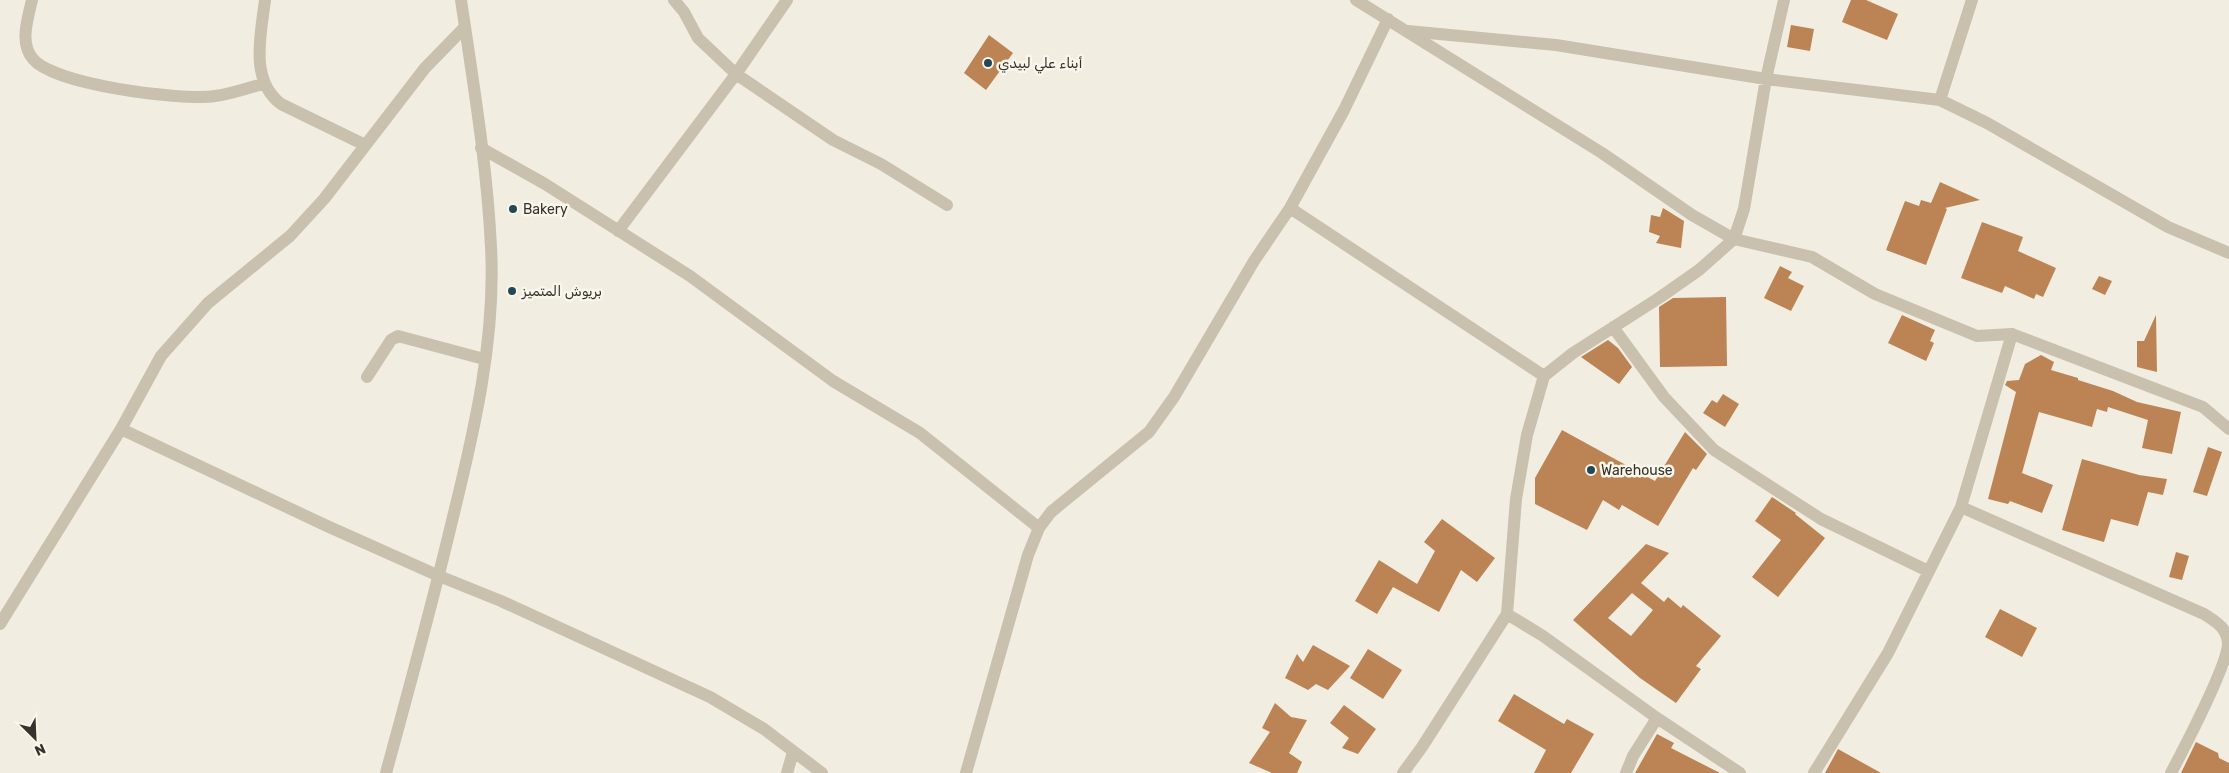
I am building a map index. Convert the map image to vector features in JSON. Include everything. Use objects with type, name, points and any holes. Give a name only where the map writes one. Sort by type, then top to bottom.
[{"type":"street","points":[[32,0],[26,28],[27,46],[33,59],[49,71],[75,80],[154,94],[213,96],[263,84]]},
{"type":"street","points":[[266,0],[260,38],[260,70],[263,84],[270,95],[281,104],[366,145]]},
{"type":"street","points":[[386,773],[439,576],[465,468],[489,320],[491,248],[476,88],[461,0]]},
{"type":"street","points":[[674,0],[684,12],[698,38],[736,74],[833,140],[881,164],[946,204]]},
{"type":"street","points":[[618,231],[736,74],[787,0]]},
{"type":"street","points":[[1356,0],[1602,153],[1692,215],[1734,239],[1812,257],[1875,294],[1977,336],[2012,334],[2203,407],[2229,429]]},
{"type":"street","points":[[1403,773],[1422,747],[1507,614],[1516,499],[1526,435],[1544,376],[1572,352],[1699,270],[1734,239],[1744,209],[1766,79],[1784,0]]},
{"type":"street","points":[[1940,100],[1972,0]]},
{"type":"street","points":[[966,773],[1023,572],[1040,528],[1051,512],[1149,432],[1174,396],[1254,261],[1290,208],[1344,110],[1388,19]]},
{"type":"street","points":[[0,624],[121,429],[161,356],[208,303],[290,236],[324,199],[425,68],[465,27]]},
{"type":"street","points":[[1408,31],[1556,45],[1766,79],[1940,100],[1987,123],[2168,227],[2229,253]]},
{"type":"street","points":[[481,148],[546,184],[690,276],[833,381],[920,433],[1040,528]]},
{"type":"street","points":[[1290,208],[1544,376]]},
{"type":"street","points":[[1612,327],[1664,397],[1714,450],[1821,519],[1928,571]]},
{"type":"street","points":[[1814,773],[1888,653],[1961,507],[2012,334]]},
{"type":"street","points":[[367,377],[391,340],[398,336],[484,359]]},
{"type":"street","points":[[121,429],[327,526],[439,576],[501,601],[710,697],[764,729],[822,773]]},
{"type":"street","points":[[1961,507],[2204,614],[2223,627],[2229,643],[2215,686],[2171,773]]},
{"type":"street","points":[[1507,614],[1543,636],[1657,718],[1740,773]]},
{"type":"street","points":[[1626,773],[1633,756],[1657,718]]},
{"type":"street","points":[[787,773],[793,752]]},
{"type":"building","points":[[1851,0],[1866,0],[1898,14],[1887,40],[1842,22]]},
{"type":"building","points":[[1791,25],[1814,29],[1810,51],[1787,47]]},
{"type":"building","name":"أبناء علي لبيدي","points":[[989,35],[1013,53],[986,90],[964,73]]},
{"type":"building","points":[[1940,182],[1980,200],[1945,208],[1947,209],[1926,265],[1886,250],[1905,201],[1919,206],[1921,200],[1931,203]]},
{"type":"building","points":[[1663,208],[1684,221],[1681,248],[1656,243],[1660,236],[1649,232],[1651,215],[1660,217]]},
{"type":"building","points":[[1982,222],[2023,237],[2018,251],[2056,268],[2043,297],[2036,294],[2034,299],[2005,286],[2002,293],[1961,278]]},
{"type":"building","points":[[1780,266],[1792,272],[1788,278],[1804,286],[1791,311],[1764,298]]},
{"type":"building","points":[[2099,276],[2112,281],[2105,295],[2092,289]]},
{"type":"building","points":[[1726,297],[1727,366],[1660,367],[1659,307],[1673,298]]},
{"type":"building","points":[[1902,315],[1935,330],[1930,341],[1934,343],[1926,361],[1888,343]]},
{"type":"building","points":[[2156,315],[2157,372],[2137,367],[2137,341],[2144,341]]},
{"type":"building","points":[[1608,340],[1618,348],[1632,367],[1619,384],[1581,357]]},
{"type":"building","points":[[2041,355],[2054,362],[2051,370],[2113,391],[2137,402],[2181,412],[2172,454],[2142,448],[2148,420],[2108,407],[2107,412],[2097,409],[2092,427],[2039,412],[2022,473],[2053,485],[2042,513],[2010,501],[2008,504],[1988,499],[2016,392],[2005,385],[2007,381],[2019,380],[2025,364]]},
{"type":"building","points":[[1723,394],[1739,404],[1725,427],[1703,413],[1712,400],[1717,403]]},
{"type":"building","points":[[1562,430],[1655,481],[1685,432],[1707,454],[1696,470],[1693,468],[1658,526],[1622,505],[1619,510],[1603,500],[1587,530],[1535,504],[1535,478]]},
{"type":"building","points":[[2208,447],[2222,452],[2207,496],[2193,492]]},
{"type":"building","points":[[2082,459],[2139,475],[2167,479],[2163,495],[2148,492],[2138,526],[2111,519],[2104,542],[2062,530]]},
{"type":"building","points":[[1772,497],[1796,513],[1825,538],[1778,597],[1752,577],[1781,540],[1755,521]]},
{"type":"building","points":[[1442,519],[1495,558],[1477,582],[1461,570],[1439,612],[1393,587],[1377,614],[1355,601],[1379,560],[1417,584],[1435,551],[1424,542]]},
{"type":"building","points":[[1646,544],[1669,553],[1641,583],[1664,602],[1668,597],[1681,608],[1683,605],[1721,636],[1696,666],[1701,669],[1676,703],[1640,678],[1573,620]],"holes":[[[1632,593],[1653,610],[1631,636],[1608,618]]]},
{"type":"building","points":[[2176,552],[2189,556],[2182,580],[2169,577]]},
{"type":"building","points":[[2000,609],[2037,628],[2022,657],[1985,637]]},
{"type":"building","points":[[1313,645],[1350,666],[1328,690],[1316,684],[1308,690],[1285,678],[1297,654],[1303,662]]},
{"type":"building","points":[[1368,649],[1402,670],[1383,699],[1350,678]]},
{"type":"building","points":[[1514,694],[1564,724],[1567,719],[1594,734],[1571,773],[1534,773],[1546,750],[1498,721]]},
{"type":"building","points":[[1275,703],[1291,717],[1307,720],[1289,753],[1302,762],[1297,773],[1272,773],[1249,763],[1270,732],[1262,728]]},
{"type":"building","points":[[1344,705],[1376,729],[1358,754],[1342,748],[1349,738],[1330,723]]},
{"type":"building","points":[[1657,734],[1674,743],[1671,748],[1720,773],[1635,773]]},
{"type":"building","points":[[2196,742],[2218,753],[2219,758],[2229,763],[2229,773],[2181,773]]},
{"type":"building","points":[[1838,749],[1881,773],[1825,773]]},
{"type":"place","name":"أبناء علي لبيدي","points":[[988,63]]},
{"type":"place","name":"Bakery","points":[[513,209]]},
{"type":"place","name":"بريوش المتميز","points":[[512,291]]},
{"type":"place","name":"Warehouse","points":[[1591,470]]}]
